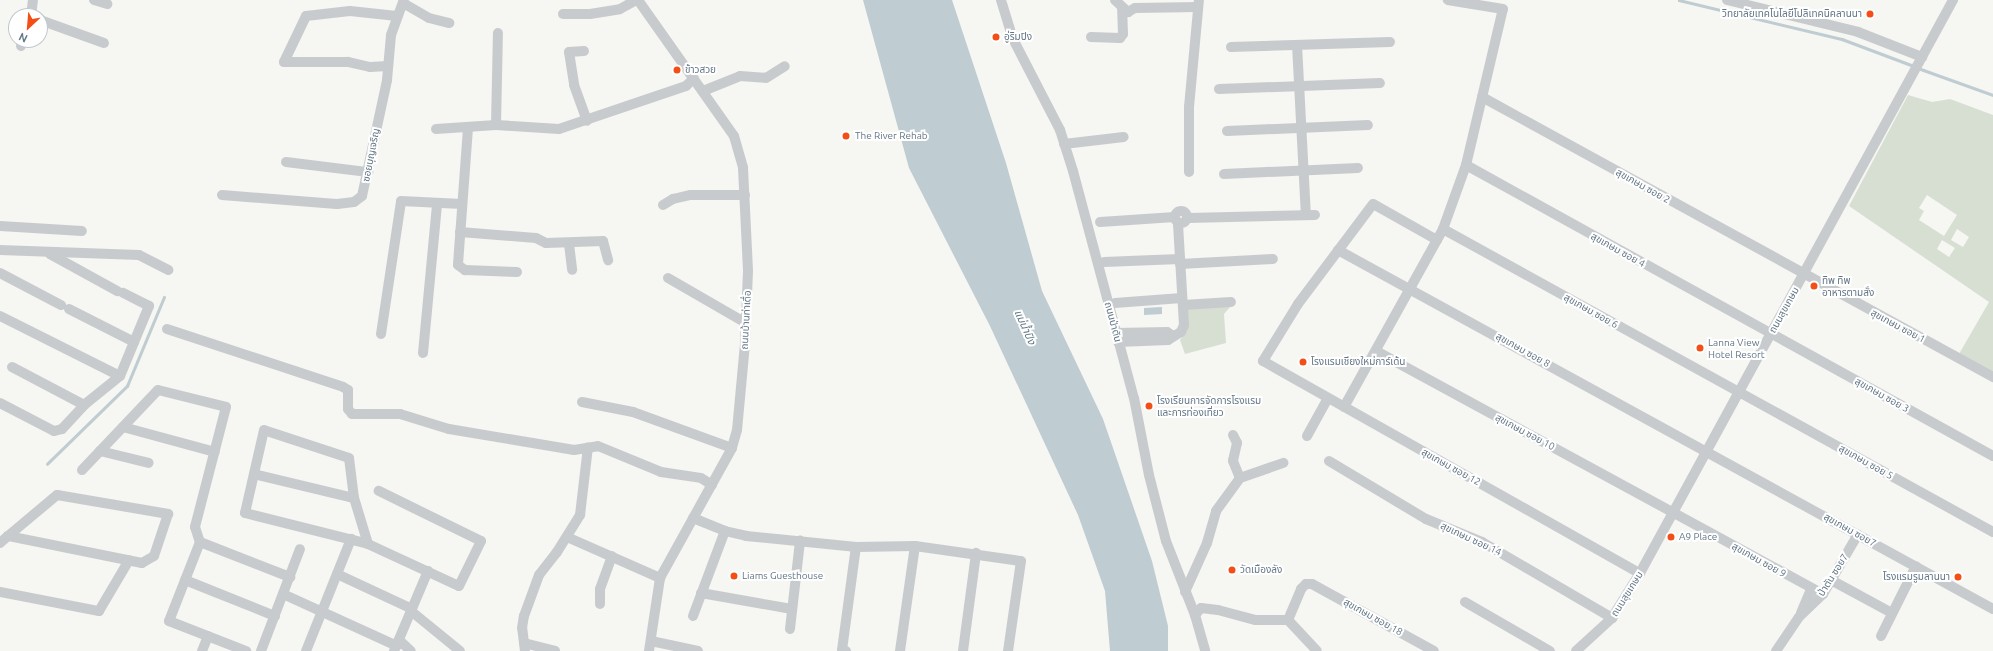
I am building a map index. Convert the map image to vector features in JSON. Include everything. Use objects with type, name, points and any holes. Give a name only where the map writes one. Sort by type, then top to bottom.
[{"type":"street","points":[[94,0],[107,4]]},
{"type":"street","points":[[564,14],[590,14],[620,9],[639,0]]},
{"type":"street","name":"ถนนบ้านท่าเดื่อ","points":[[639,0],[734,136],[743,168],[748,271],[740,408],[732,448],[660,578],[650,646]]},
{"type":"street","name":"ถนนป่าตัน","points":[[1001,0],[1012,37],[1054,118],[1064,144],[1134,398],[1149,475],[1166,541],[1195,615],[1205,651]]},
{"type":"street","points":[[1091,37],[1120,38],[1123,34],[1122,10],[1115,0]]},
{"type":"street","points":[[1344,407],[1376,352],[1443,229],[1466,165],[1503,9],[1448,0]]},
{"type":"street","points":[[1727,0],[1858,32],[1922,57]]},
{"type":"street","name":"ถนนสุขเกษม","points":[[1576,651],[1612,618],[1640,573],[1912,78],[1953,0]]},
{"type":"street","points":[[403,1],[429,18],[449,23]]},
{"type":"street","name":"ซอยบุญเจริญ","points":[[222,194],[337,204],[354,202],[362,196],[368,172],[372,142],[387,80],[391,35],[403,1]]},
{"type":"street","points":[[1122,10],[1128,12],[1135,8],[1198,4],[1189,107],[1190,172]]},
{"type":"street","points":[[388,66],[370,67],[348,62],[284,62],[306,16],[350,11],[397,16]]},
{"type":"street","points":[[48,23],[104,43]]},
{"type":"street","points":[[496,125],[498,33]]},
{"type":"street","points":[[1231,48],[1390,42]]},
{"type":"street","points":[[1117,338],[1168,340],[1181,332],[1184,325],[1177,220],[1178,212],[1183,211],[1188,218],[1310,215],[1304,171],[1297,45]]},
{"type":"street","points":[[584,50],[569,52],[574,85],[587,122]]},
{"type":"street","points":[[703,91],[740,76],[766,78],[785,66]]},
{"type":"street","points":[[436,129],[496,125],[559,129],[587,122],[686,86],[694,78]]},
{"type":"street","points":[[1219,89],[1380,83]]},
{"type":"street","name":"สุขเกษม ซอย 2","points":[[1482,97],[1804,275]]},
{"type":"street","points":[[1227,131],[1368,125]]},
{"type":"street","points":[[468,128],[458,265],[465,270],[517,272]]},
{"type":"street","points":[[1064,144],[1124,137]]},
{"type":"street","points":[[286,162],[368,172]]},
{"type":"street","name":"สุขเกษม ซอย 4","points":[[1466,165],[1771,334]]},
{"type":"street","points":[[1224,174],[1358,168]]},
{"type":"street","points":[[663,205],[673,199],[691,194],[744,195]]},
{"type":"street","points":[[381,334],[401,201],[437,204],[462,204]]},
{"type":"street","points":[[423,353],[437,204]]},
{"type":"street","points":[[1338,250],[1373,204],[1437,240]]},
{"type":"street","points":[[1100,222],[1177,220]]},
{"type":"street","points":[[0,226],[82,230]]},
{"type":"street","name":"สุขเกษม ซอย 6","points":[[1443,229],[1739,392]]},
{"type":"street","points":[[460,232],[536,238],[546,243],[569,244],[604,240],[608,260]]},
{"type":"street","points":[[569,244],[572,270]]},
{"type":"street","points":[[0,250],[139,256],[168,270]]},
{"type":"street","name":"สุขเกษม ซอย 8","points":[[1338,250],[1707,451]]},
{"type":"street","name":"สุขเกษม ซอย 12","points":[[1338,250],[1298,304],[1262,361],[1640,573]]},
{"type":"street","points":[[0,403],[54,431],[62,429],[84,405],[120,376],[148,306],[48,253]]},
{"type":"street","points":[[1104,262],[1273,259]]},
{"type":"street","points":[[0,273],[134,342]]},
{"type":"street","name":"สุขเกษม ซอย 1","points":[[1804,275],[1993,377]]},
{"type":"street","points":[[668,278],[746,323]]},
{"type":"street","points":[[1114,303],[1182,301],[1231,302]]},
{"type":"street","points":[[0,316],[120,376]]},
{"type":"street","points":[[166,329],[343,387],[349,395],[348,409],[352,414],[400,414],[449,429],[574,450],[588,447],[610,450],[661,472],[701,478],[712,485]]},
{"type":"street","name":"สุขเกษม ซอย 3","points":[[1771,334],[1993,456]]},
{"type":"street","name":"สุขเกษม ซอย 10","points":[[1376,352],[1674,512]]},
{"type":"street","points":[[12,367],[84,405]]},
{"type":"street","points":[[82,470],[158,390],[226,407],[195,527],[200,542],[169,621],[246,651]]},
{"type":"street","name":"สุขเกษม ซอย 5","points":[[1739,392],[1779,410],[1993,532]]},
{"type":"street","points":[[1307,436],[1328,398]]},
{"type":"street","points":[[582,402],[633,412],[732,448]]},
{"type":"street","points":[[123,427],[215,452]]},
{"type":"street","points":[[368,544],[354,498],[349,458],[264,430],[245,513],[368,544],[459,586],[481,541],[379,492]]},
{"type":"street","points":[[1233,435],[1237,443],[1233,461],[1240,478]]},
{"type":"street","points":[[555,651],[524,647],[522,628],[524,616],[539,575],[564,541],[580,515],[583,501],[588,447]]},
{"type":"street","points":[[100,451],[149,463]]},
{"type":"street","name":"สุขเกษม ซอย7","points":[[1707,451],[1993,609]]},
{"type":"street","name":"สุขเกษม ซอย 14","points":[[1329,461],[1426,519],[1482,542],[1612,618]]},
{"type":"street","points":[[1185,592],[1207,543],[1216,511],[1240,478],[1283,463]]},
{"type":"street","points":[[254,474],[354,498]]},
{"type":"street","points":[[0,543],[8,536],[57,495],[168,514],[154,556],[142,563],[8,536]]},
{"type":"street","name":"สุขเกษม ซอย 9","points":[[1674,512],[1811,589],[1823,594]]},
{"type":"street","points":[[693,518],[726,531],[800,541],[856,547],[915,546],[976,553],[1021,562],[1008,651]]},
{"type":"street","points":[[692,616],[726,531]]},
{"type":"street","name":"ป่าตัน ซอย7","points":[[1776,651],[1799,617],[1823,594],[1858,534]]},
{"type":"street","points":[[308,650],[351,539]]},
{"type":"street","points":[[564,541],[612,556],[660,578]]},
{"type":"street","points":[[790,629],[800,541]]},
{"type":"street","points":[[200,542],[290,576]]},
{"type":"street","points":[[900,651],[915,546]]},
{"type":"street","points":[[846,651],[842,650],[856,547]]},
{"type":"street","points":[[261,651],[300,549]]},
{"type":"street","points":[[963,651],[976,553]]},
{"type":"street","points":[[600,604],[600,589],[612,556]]},
{"type":"street","points":[[0,592],[99,611],[129,560]]},
{"type":"street","points":[[1881,636],[1916,566]]},
{"type":"street","points":[[397,646],[428,572]]},
{"type":"street","points":[[337,574],[412,610],[460,651]]},
{"type":"street","points":[[185,580],[275,616]]},
{"type":"street","points":[[1831,580],[1892,613]]},
{"type":"street","name":"สุขเกษม ซอย 18","points":[[1288,620],[1301,590],[1306,584],[1312,584],[1434,651]]},
{"type":"street","points":[[1799,617],[1811,589]]},
{"type":"street","points":[[701,593],[792,609]]},
{"type":"street","points":[[283,594],[411,651]]},
{"type":"street","points":[[1465,602],[1550,651]]},
{"type":"street","points":[[1195,615],[1201,608],[1218,610],[1256,620],[1288,620],[1317,651]]},
{"type":"street","points":[[202,651],[208,636]]},
{"type":"street","points":[[650,646],[698,651]]},
{"type":"shaded area","points":[[1908,95],[1932,102],[1950,99],[1993,115],[1993,372],[1959,354],[1989,302],[1849,206]],"holes":[[[1927,195],[1957,215],[1944,236],[1919,220],[1924,211],[1919,208]],[[1957,229],[1969,237],[1963,247],[1951,240]],[[1942,240],[1955,248],[1949,257],[1937,249]]]},
{"type":"shaded area","points":[[1231,306],[1224,314],[1226,343],[1185,354],[1180,340],[1187,330],[1187,309]]},
{"type":"water","name":"แม่น้ำปิง","points":[[863,0],[952,0],[1006,163],[1042,291],[1103,419],[1152,561],[1168,626],[1168,651],[1110,651],[1105,591],[1078,515],[990,326],[909,168]]},
{"type":"water","points":[[1162,307],[1162,314],[1144,315],[1144,308]]},
{"type":"waterway","points":[[1679,0],[1842,39],[1914,66]]},
{"type":"waterway","points":[[1918,68],[1993,95]]},
{"type":"waterway","points":[[47,464],[127,386],[164,297]]},
{"type":"place","name":"วิทยาลัยเทคโนโลยีโปลิเทคนิคลานนา","points":[[1870,14]]},
{"type":"place","name":"อู่ริมปิง","points":[[996,37]]},
{"type":"place","name":"ข้าวสวย","points":[[677,70]]},
{"type":"place","name":"The River Rehab","points":[[846,136]]},
{"type":"place","name":"ทิพ ทิพ อาหารตามสั่ง","points":[[1814,286]]},
{"type":"place","name":"Lanna View Hotel Resort","points":[[1700,348]]},
{"type":"place","name":"โรงแรมเชียงใหม่การ์เด้น","points":[[1303,362]]},
{"type":"place","name":"โรงเรียนการจัดการโรงแรม และการท่องเที่ยว","points":[[1149,406]]},
{"type":"place","name":"A9 Place","points":[[1671,537]]},
{"type":"place","name":"วัดเมืองลัง","points":[[1232,570]]},
{"type":"place","name":"Liams Guesthouse","points":[[734,576]]},
{"type":"place","name":"โรงแรมรูมลานนา","points":[[1958,577]]}]
